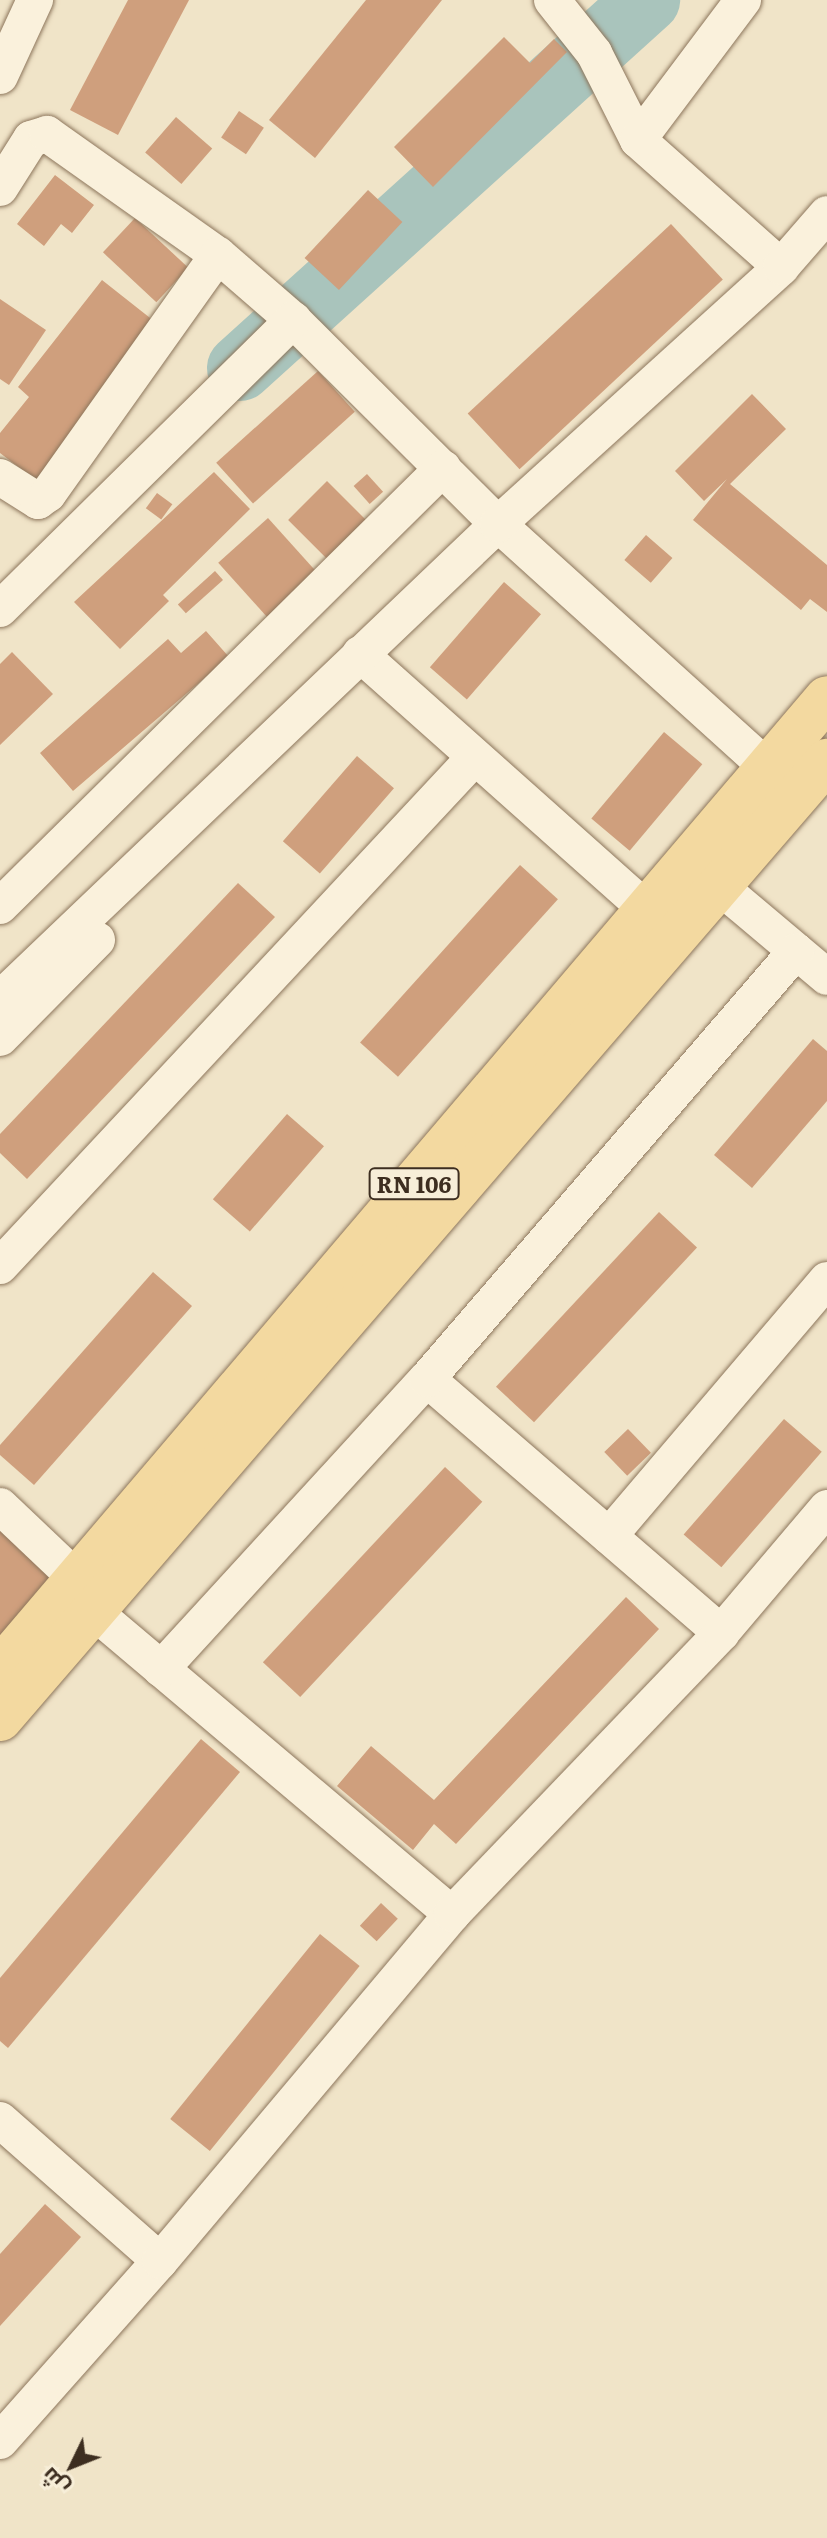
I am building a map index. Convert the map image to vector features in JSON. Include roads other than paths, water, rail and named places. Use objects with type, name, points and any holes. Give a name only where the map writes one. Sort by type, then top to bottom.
[{"type":"main road","name":"RN 106","points":[[0,1669],[85,1595],[719,886],[782,782],[827,698]]},
{"type":"main road","name":"RN 106","points":[[0,1719],[85,1595],[647,910],[782,782],[827,761]]},
{"type":"street","points":[[0,76],[35,0]]},
{"type":"street","points":[[552,0],[594,53],[638,140],[781,267]]},
{"type":"street","points":[[638,140],[743,0]]},
{"type":"street","points":[[0,188],[31,139],[47,134],[218,255],[293,320],[498,524],[782,782]]},
{"type":"street","points":[[0,999],[178,834],[360,654],[498,524],[781,267],[827,214]]},
{"type":"street","points":[[0,477],[38,501],[48,494],[218,255]]},
{"type":"street","points":[[0,609],[293,320]]},
{"type":"street","points":[[4,894],[443,468]]},
{"type":"street","points":[[360,654],[647,910]]},
{"type":"street","points":[[0,1266],[475,757]]},
{"type":"street","points":[[0,1038],[128,908],[178,834]]},
{"type":"street","points":[[719,886],[827,977]]},
{"type":"street","points":[[161,1669],[427,1379],[796,951]]},
{"type":"street","points":[[609,1536],[827,1280]]},
{"type":"street","points":[[427,1379],[721,1633]]},
{"type":"street","points":[[0,1506],[161,1669],[452,1914]]},
{"type":"street","points":[[0,2441],[160,2261],[452,1914],[721,1633],[827,1508]]},
{"type":"street","points":[[0,2120],[160,2261]]},
{"type":"waterway","points":[[240,368],[647,0]]}]
